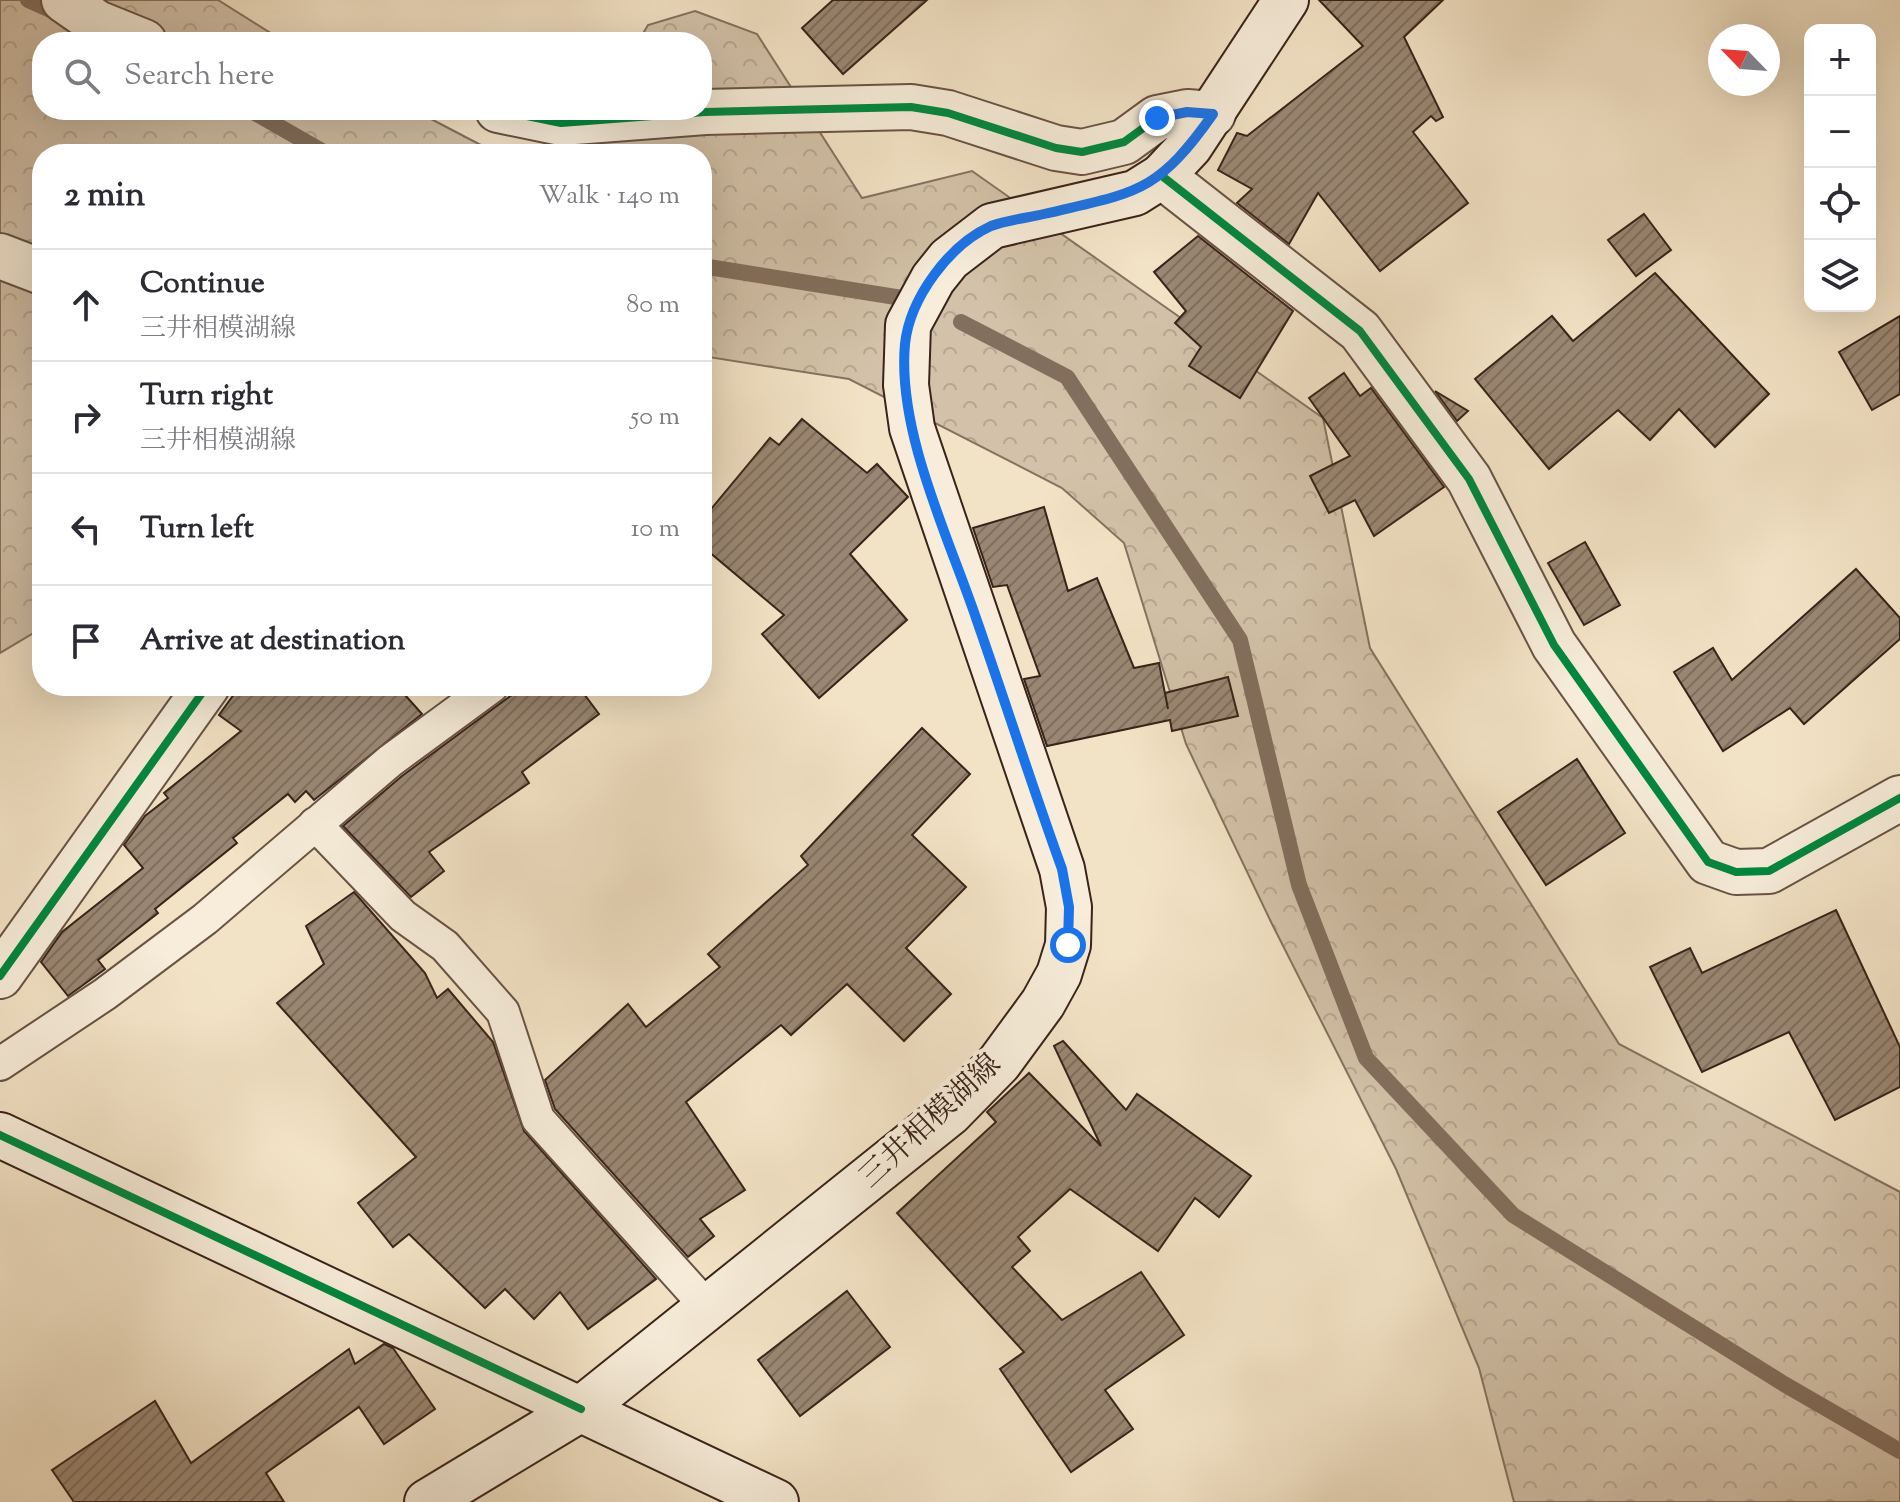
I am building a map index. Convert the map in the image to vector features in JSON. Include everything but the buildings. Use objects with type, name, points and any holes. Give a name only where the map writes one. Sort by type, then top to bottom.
[{"type":"street","points":[[64,0],[97,23],[119,32]]},
{"type":"street","name":"三井相模湖線","points":[[427,1502],[581,1409],[950,1113],[999,1063],[1043,1003],[1059,974],[1068,945],[1069,907],[1062,869],[912,428],[905,347],[908,325],[921,297],[949,259],[992,226],[1135,193],[1162,176],[1190,146],[1213,114],[1286,0]]},
{"type":"street","points":[[712,113],[911,107],[948,113],[1056,148],[1082,152],[1124,142],[1157,118],[1187,112],[1213,114]]},
{"type":"street","points":[[546,120],[561,123],[605,120]]},
{"type":"street","points":[[1162,176],[1360,331],[1469,479],[1554,645],[1708,862],[1736,872],[1769,871],[1900,798]]},
{"type":"street","points":[[0,256],[32,268]]},
{"type":"street","points":[[0,976],[200,696]]},
{"type":"street","points":[[0,1135],[776,1502]]},
{"type":"lane","points":[[0,1064],[105,994],[205,919],[390,761],[478,696]]},
{"type":"lane","points":[[315,824],[403,916],[445,946],[503,1012],[538,1119],[708,1308]]},
{"type":"green space","points":[[0,0],[218,0],[269,32],[32,32],[32,120],[433,120],[479,144],[32,144],[32,634],[0,653]]},
{"type":"green space","points":[[695,11],[757,34],[862,198],[972,171],[1323,418],[1370,648],[1619,1044],[1900,1192],[1900,1502],[1514,1502],[1479,1368],[1396,1169],[1272,924],[1186,744],[1124,543],[1062,488],[849,379],[712,358],[712,144],[581,144],[594,120],[712,120],[712,32],[644,32],[648,25]]},
{"type":"waterway","points":[[28,0],[64,16]]},
{"type":"waterway","points":[[268,120],[310,144]]},
{"type":"waterway","points":[[712,268],[902,298]]},
{"type":"waterway","points":[[961,322],[1067,377],[1240,640],[1299,885],[1366,1058],[1513,1215],[1784,1384],[1900,1451]]},
{"type":"cycle path","points":[[712,112],[911,107],[948,113],[1056,148],[1082,152],[1124,142],[1157,118],[1187,112],[1213,114]]},
{"type":"cycle path","points":[[546,120],[561,123],[600,120]]},
{"type":"cycle path","points":[[1162,176],[1360,331],[1469,479],[1554,645],[1708,862],[1736,872],[1769,871],[1900,798]]},
{"type":"cycle path","points":[[0,976],[200,696]]},
{"type":"cycle path","points":[[0,1135],[581,1409]]},
{"type":"route","points":[[1068,945],[1069,907],[1062,869],[912,428],[905,347],[908,325],[916,307],[949,259],[969,241],[992,226],[1135,193],[1162,176],[1190,146],[1213,114],[1187,112],[1157,118]]}]
